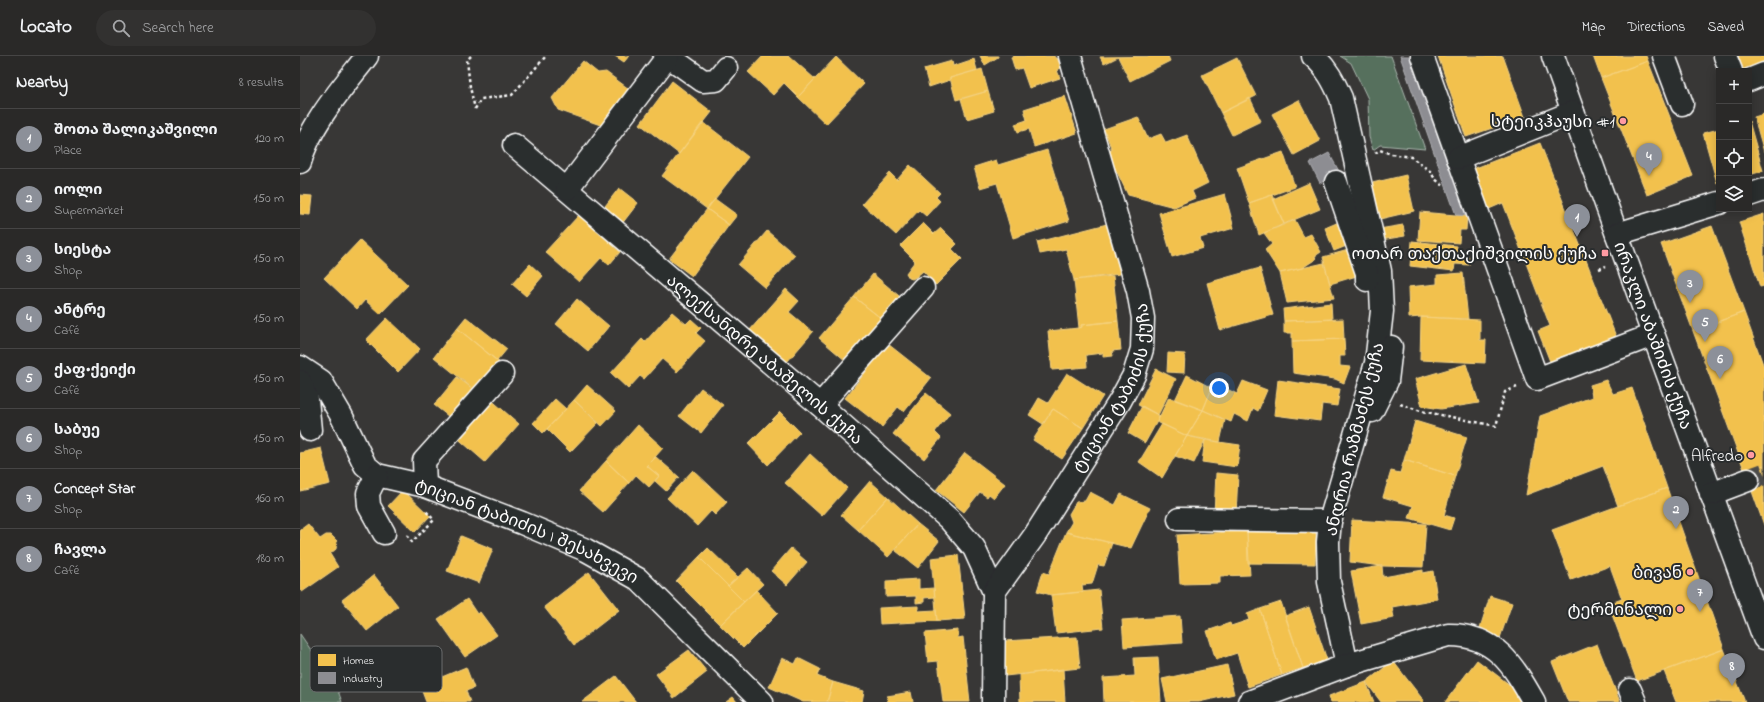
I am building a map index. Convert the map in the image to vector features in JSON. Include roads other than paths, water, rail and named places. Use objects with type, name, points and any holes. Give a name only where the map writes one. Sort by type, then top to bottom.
[{"type":"street","points":[[300,162],[309,139],[323,115],[334,98],[367,56]]},
{"type":"street","points":[[567,189],[668,56],[703,81],[716,80],[726,68]]},
{"type":"street","name":"ტიციან ტაბიძის ქუჩა","points":[[994,592],[1035,535],[1120,401],[1134,375],[1142,349],[1143,318],[1138,291],[1070,56]]},
{"type":"street","name":"ანდრია რაზმაძეს ქუჩა","points":[[1313,56],[1320,62],[1332,78],[1340,98],[1380,271],[1382,311],[1376,363],[1330,520],[1328,542],[1329,582],[1347,665]]},
{"type":"street","points":[[1422,56],[1536,378],[1653,335]]},
{"type":"street","name":"ირაკლი აბაშიძის ქუჩა","points":[[1553,56],[1764,638]]},
{"type":"street","points":[[1664,56],[1682,104]]},
{"type":"street","points":[[1725,56],[1730,68]]},
{"type":"street","points":[[1752,79],[1764,74]]},
{"type":"street","points":[[1458,158],[1573,112]]},
{"type":"street","name":"ალექსანდრე აბაშელის ქუჩა","points":[[514,145],[820,405],[950,520],[974,548],[994,592]]},
{"type":"street","points":[[1336,182],[1367,273],[1369,330],[1354,421],[1357,428],[1371,413],[1387,381],[1396,306]]},
{"type":"street","points":[[1752,194],[1764,190]]},
{"type":"street","points":[[1617,234],[1716,205]]},
{"type":"street","points":[[820,405],[923,288]]},
{"type":"street","name":"ტიციან ტაბიძის I შესახვევი","points":[[300,367],[321,381],[341,415],[365,465],[377,475],[397,481],[424,496],[522,523],[586,550],[638,578],[762,702]]},
{"type":"street","points":[[424,496],[424,461],[502,374]]},
{"type":"street","points":[[300,381],[307,399],[310,430]]},
{"type":"street","points":[[377,475],[368,493],[369,506],[384,533]]},
{"type":"street","points":[[1711,494],[1748,480]]},
{"type":"street","points":[[1179,519],[1330,520]]},
{"type":"street","points":[[993,702],[994,592]]},
{"type":"street","points":[[1249,702],[1347,665],[1448,635],[1464,635],[1484,643],[1504,656],[1517,672],[1534,702]]},
{"type":"tunnel","points":[[1748,480],[1764,474]]},
{"type":"place","name":"სტეიკჰაუსი #1","points":[[1623,121]]},
{"type":"place","name":"ანტრე","points":[[1649,176]]},
{"type":"place","name":"შოთა შალიკაშვილი","points":[[1577,237]]},
{"type":"place","name":"ოთარ თაქთაქიშვილის ქუჩა","points":[[1605,253]]},
{"type":"place","name":"სიესტა","points":[[1690,303]]},
{"type":"place","name":"ქაფ•ქეიქი","points":[[1705,342]]},
{"type":"place","name":"საბუე","points":[[1720,379]]},
{"type":"place","name":"Alfredo","points":[[1751,455]]},
{"type":"place","name":"იოლი","points":[[1676,529]]},
{"type":"place","name":"ბივან","points":[[1690,572]]},
{"type":"place","name":"ტერმინალი","points":[[1680,609]]},
{"type":"place","name":"Concept Star","points":[[1700,612]]},
{"type":"place","name":"ჩავლა","points":[[1732,686]]}]
